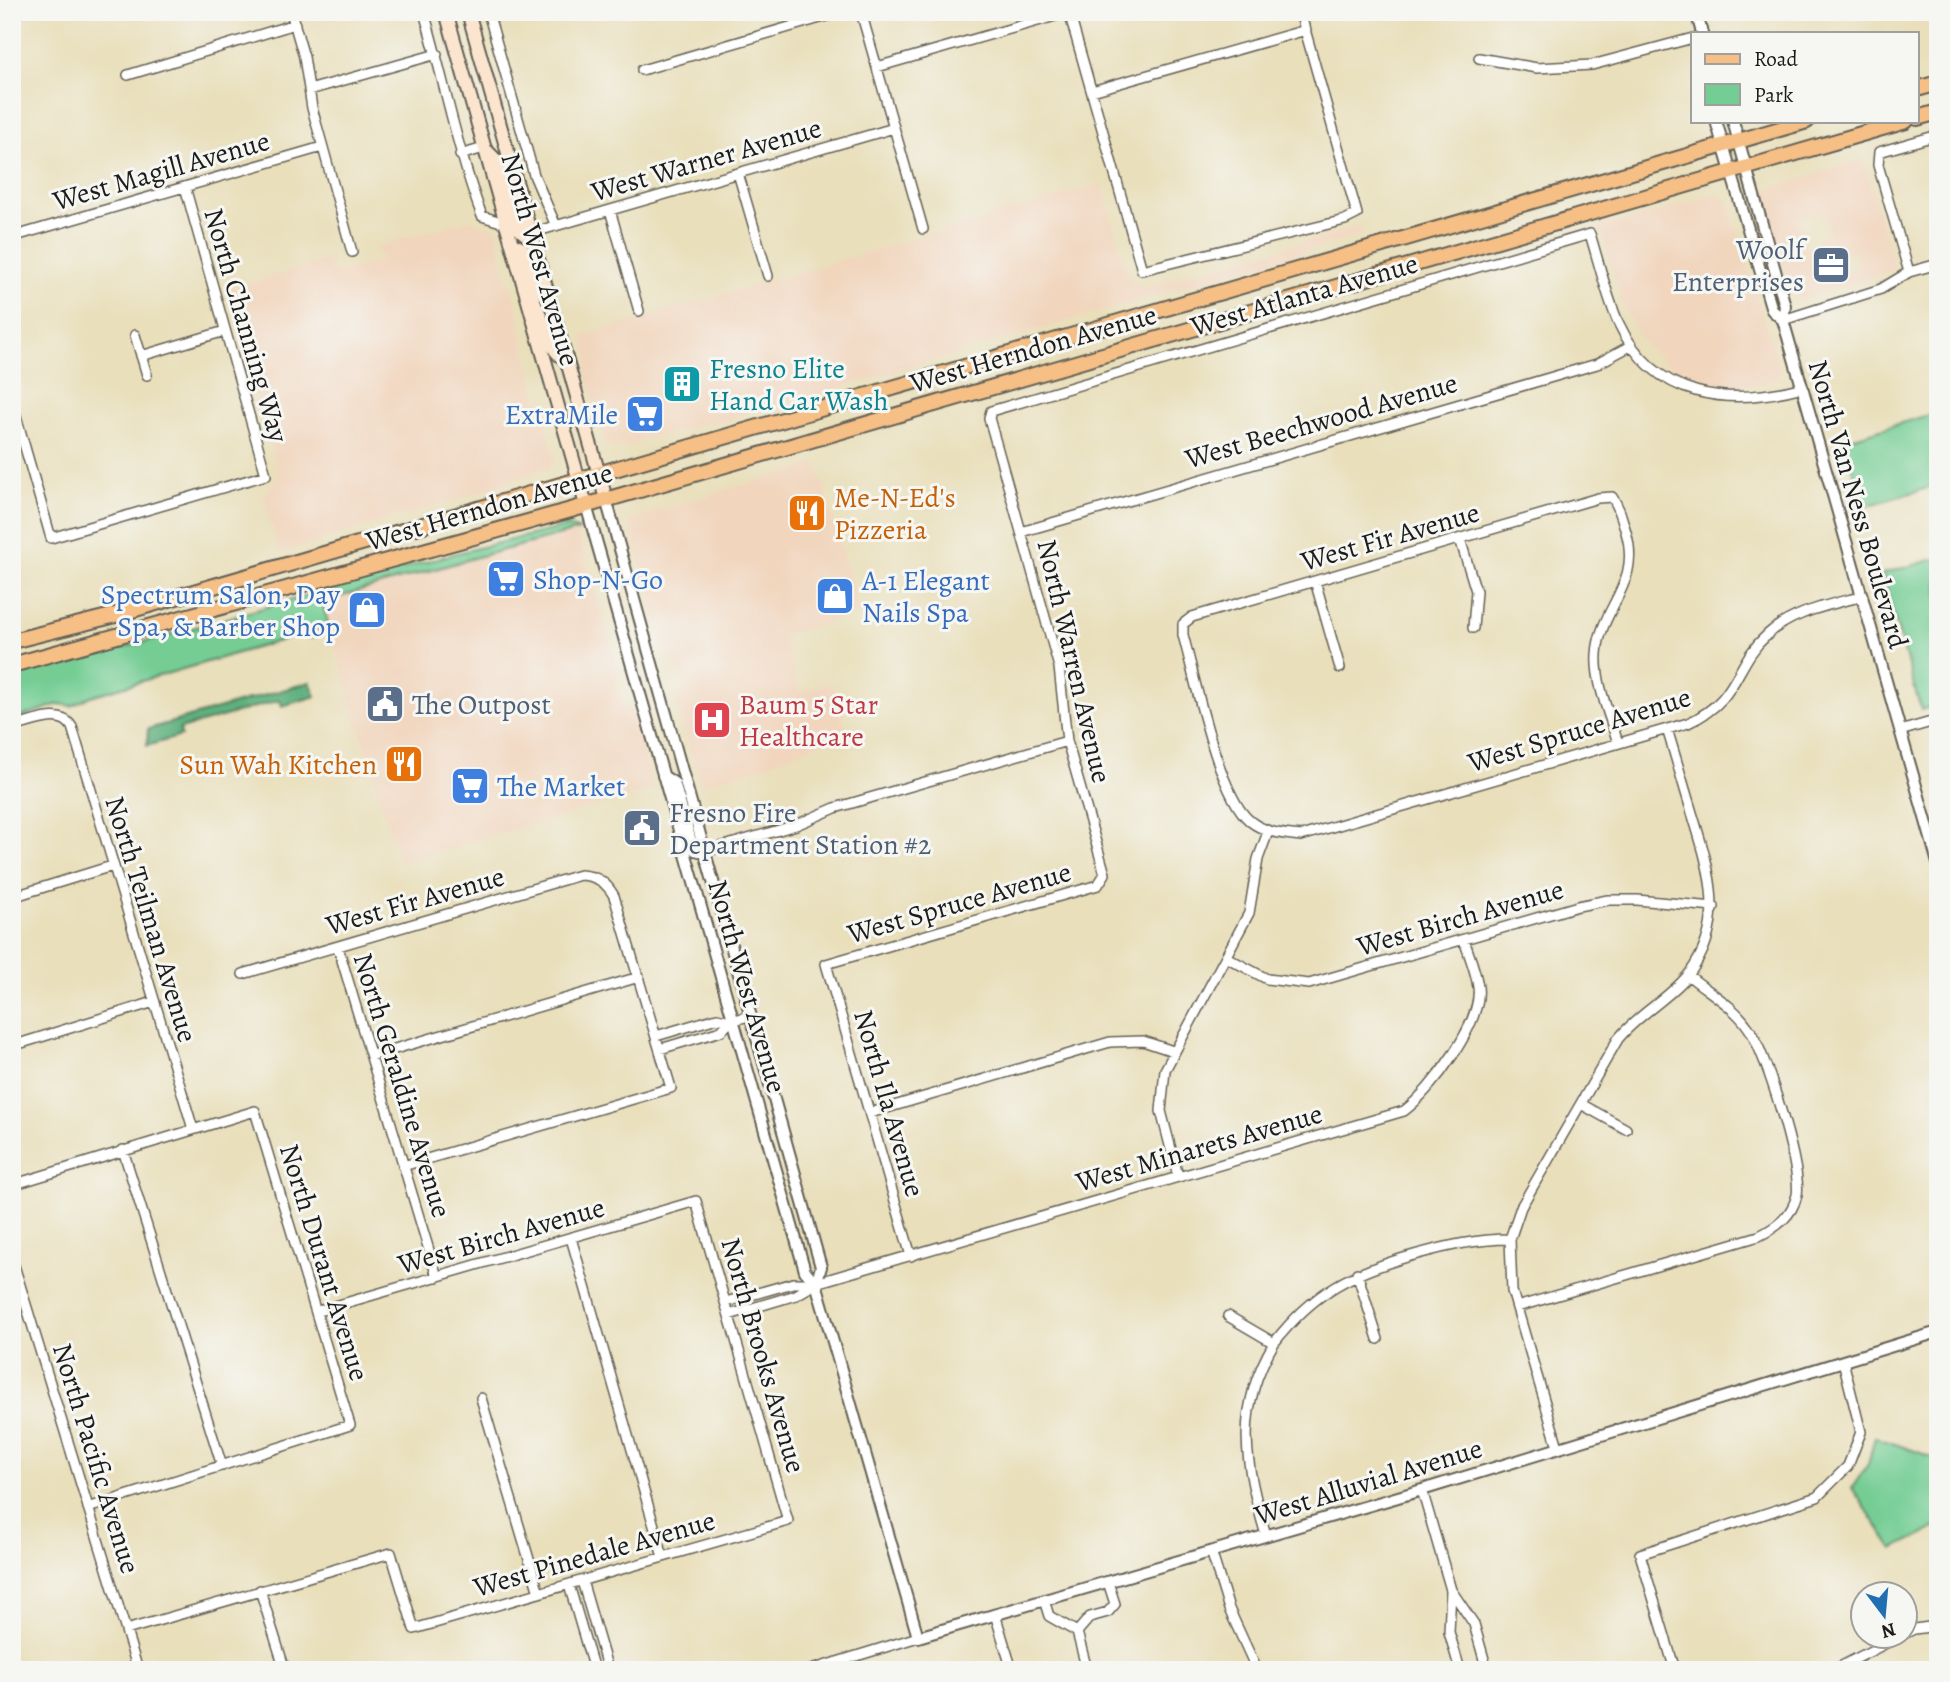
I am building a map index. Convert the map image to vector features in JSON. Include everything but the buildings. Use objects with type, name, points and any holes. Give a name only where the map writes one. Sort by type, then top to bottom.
[{"type":"main road","name":"North West Avenue","points":[[446,12],[586,505]]},
{"type":"main road","name":"North West Avenue","points":[[468,12],[606,499]]},
{"type":"main road","points":[[1918,89],[1938,83]]},
{"type":"main road","points":[[1918,118],[1938,111]]},
{"type":"main road","name":"West Herndon Avenue","points":[[12,641],[108,617],[1803,122]]},
{"type":"main road","name":"West Herndon Avenue","points":[[12,665],[586,505],[1903,122]]},
{"type":"main road","points":[[484,148],[498,162],[517,227],[526,234],[531,233]]},
{"type":"main road","points":[[512,244],[523,249],[534,280],[551,304]]},
{"type":"main road","points":[[523,284],[537,301],[556,352],[566,359]]},
{"type":"street","points":[[291,12],[322,147],[352,252]]},
{"type":"street","points":[[425,12],[460,155],[482,216],[504,223]]},
{"type":"street","points":[[488,12],[534,174],[556,226]]},
{"type":"street","points":[[642,69],[842,12]]},
{"type":"street","points":[[861,12],[923,229]]},
{"type":"street","points":[[877,67],[1069,12],[1142,270],[1345,220],[1357,214],[1300,12]]},
{"type":"street","points":[[1696,12],[1702,32]]},
{"type":"street","points":[[128,75],[295,24]]},
{"type":"street","points":[[1092,91],[1306,30]]},
{"type":"street","points":[[1479,58],[1537,68],[1592,65],[1691,39]]},
{"type":"street","points":[[309,90],[436,54]]},
{"type":"street","name":"North Van Ness Boulevard","points":[[1716,122],[1772,310],[1783,320]]},
{"type":"street","name":"North Van Ness Boulevard","points":[[1733,122],[1784,306],[1783,320],[1938,863]]},
{"type":"street","name":"West Warner Avenue","points":[[531,233],[894,128]]},
{"type":"street","points":[[1909,272],[1878,165],[1878,152],[1938,135]]},
{"type":"street","name":"West Magill Avenue","points":[[12,237],[322,147]]},
{"type":"street","points":[[460,155],[484,148]]},
{"type":"street","points":[[738,173],[768,276]]},
{"type":"street","name":"North Channing Way","points":[[12,402],[51,538],[266,475],[185,187]]},
{"type":"street","points":[[610,210],[639,311]]},
{"type":"street","name":"West Atlanta Avenue","points":[[991,411],[1590,234],[1613,309],[1632,345]]},
{"type":"street","points":[[1783,320],[1881,289],[1909,272],[1938,264]]},
{"type":"street","points":[[141,356],[225,331]]},
{"type":"street","points":[[135,335],[147,375]]},
{"type":"street","points":[[1632,345],[1660,372],[1712,397],[1754,399],[1803,387]]},
{"type":"street","name":"West Beechwood Avenue","points":[[1021,532],[1597,364],[1632,345]]},
{"type":"street","name":"North Warren Avenue","points":[[991,411],[989,418],[1059,667],[1067,741],[1105,874],[1103,880]]},
{"type":"street","name":"West Fir Avenue","points":[[1268,832],[1240,810],[1226,787],[1183,635],[1183,624],[1192,617],[1598,498],[1612,497],[1619,506],[1629,541],[1630,569],[1600,638],[1597,666],[1618,743]]},
{"type":"street","name":"North West Avenue","points":[[606,499],[821,1267],[816,1283]]},
{"type":"street","name":"North West Avenue","points":[[586,505],[731,1021],[805,1271],[816,1283],[918,1637]]},
{"type":"street","points":[[1460,539],[1476,591],[1473,628]]},
{"type":"street","points":[[1315,581],[1340,668]]},
{"type":"street","name":"West Spruce Avenue","points":[[1268,832],[1301,836],[1700,718],[1721,702],[1738,680],[1755,649],[1779,625],[1810,611],[1863,596]]},
{"type":"street","name":"North Teilman Avenue","points":[[12,727],[53,716],[69,721],[193,1129]]},
{"type":"street","points":[[1900,731],[1938,720]]},
{"type":"street","points":[[1558,1447],[1509,1275],[1510,1239],[1521,1207],[1618,1039],[1632,1023],[1675,989],[1688,975],[1706,945],[1714,907],[1711,873],[1667,729]]},
{"type":"street","points":[[663,776],[674,783],[695,850],[704,852],[796,825],[835,808],[1067,741]]},
{"type":"street","points":[[1178,1176],[1163,1125],[1160,1099],[1165,1070],[1250,913],[1258,859],[1268,832]]},
{"type":"street","points":[[12,897],[112,866]]},
{"type":"street","name":"West Fir Avenue","points":[[243,974],[580,875],[600,880],[614,896],[639,977]]},
{"type":"street","name":"West Spruce Avenue","points":[[826,964],[1098,885],[1103,880]]},
{"type":"street","name":"West Birch Avenue","points":[[1226,957],[1267,979],[1309,984],[1608,900],[1714,907]]},
{"type":"street","name":"West Minarets Avenue","points":[[729,1315],[796,1295],[816,1283],[1404,1111],[1424,1096],[1457,1049],[1479,990],[1464,940]]},
{"type":"street","name":"North Geraldine Avenue","points":[[338,947],[437,1277]]},
{"type":"street","name":"North Ila Avenue","points":[[826,964],[911,1255]]},
{"type":"street","points":[[1517,1307],[1759,1236],[1787,1218],[1797,1195],[1796,1167],[1762,1053],[1747,1025],[1688,975]]},
{"type":"street","points":[[371,1056],[639,977],[660,1049],[671,1088],[403,1166]]},
{"type":"street","points":[[12,1046],[154,1002]]},
{"type":"street","points":[[656,1036],[717,1018],[731,1021],[749,1016]]},
{"type":"street","points":[[660,1049],[721,1031],[731,1021]]},
{"type":"street","points":[[870,1113],[1110,1042],[1143,1041],[1173,1051]]},
{"type":"street","points":[[1581,1104],[1626,1129]]},
{"type":"street","name":"North Durant Avenue","points":[[193,1129],[255,1111],[318,1311],[350,1425],[222,1466]]},
{"type":"street","points":[[12,1185],[193,1129]]},
{"type":"street","points":[[88,1508],[222,1466],[123,1150]]},
{"type":"street","name":"West Birch Avenue","points":[[318,1311],[696,1201]]},
{"type":"street","name":"North Brooks Avenue","points":[[696,1201],[788,1521]]},
{"type":"street","points":[[572,1238],[663,1557]]},
{"type":"street","points":[[1266,1535],[1249,1478],[1246,1445],[1252,1391],[1262,1364],[1275,1343],[1313,1301],[1357,1273],[1449,1245],[1473,1240],[1510,1239]]},
{"type":"street","name":"North Pacific Avenue","points":[[12,1259],[138,1670]]},
{"type":"street","points":[[1357,1273],[1378,1339]]},
{"type":"street","name":"West Minarets Avenue","points":[[726,1302],[793,1283],[816,1283]]},
{"type":"street","points":[[1228,1316],[1275,1343]]},
{"type":"street","name":"West Alluvial Avenue","points":[[811,1670],[1422,1490],[1938,1332]]},
{"type":"street","points":[[1675,1670],[1640,1554],[1817,1497],[1848,1466],[1861,1432],[1843,1361]]},
{"type":"street","points":[[481,1398],[539,1593]]},
{"type":"street","points":[[1422,1490],[1451,1590],[1474,1625],[1487,1670]]},
{"type":"street","name":"West Pinedale Avenue","points":[[260,1590],[391,1553],[414,1629],[788,1521]]},
{"type":"street","points":[[1211,1551],[1229,1609],[1257,1670]]},
{"type":"street","points":[[582,1581],[608,1670]]},
{"type":"street","points":[[1077,1632],[1090,1617],[1108,1612],[1115,1604],[1108,1581]]},
{"type":"street","points":[[569,1585],[594,1670]]},
{"type":"street","points":[[126,1630],[260,1590],[285,1670]]},
{"type":"street","points":[[1451,1590],[1449,1632],[1460,1670]]},
{"type":"street","points":[[1044,1600],[1049,1616],[1077,1632],[1087,1670]]},
{"type":"street","points":[[995,1614],[1012,1670]]},
{"type":"street","points":[[1918,1628],[1938,1626]]},
{"type":"street","points":[[1834,1670],[1873,1650]]},
{"type":"shaded area","points":[[1863,159],[1894,267],[1892,272],[1796,301],[1792,299],[1765,190]],"holes":[[[1823,211],[1830,232],[1818,238],[1824,259],[1855,250],[1860,266],[1824,279],[1818,278],[1798,218]]]},
{"type":"shaded area","points":[[1102,184],[1127,273],[1134,282],[1144,287],[1360,226],[1362,235],[718,423],[702,423],[615,449],[604,443],[585,368],[589,361],[582,336]]},
{"type":"shaded area","points":[[1717,194],[1728,200],[1780,372],[1776,380],[1748,386],[1725,386],[1680,372],[1664,362],[1640,338],[1622,302],[1599,224],[1622,222]]},
{"type":"shaded area","points":[[472,219],[481,226],[494,228],[497,233],[505,275],[515,299],[525,353],[555,457],[549,468],[279,553],[263,494],[276,481],[277,467],[226,290],[333,258],[330,270],[336,274],[376,263],[380,259],[377,246]]},
{"type":"shaded area","points":[[817,463],[859,613],[783,635],[799,692],[832,683],[846,732],[761,767],[701,785],[676,700],[682,689],[674,661],[664,655],[629,520]]},
{"type":"shaded area","points":[[577,532],[620,674],[616,682],[623,706],[631,709],[654,789],[399,863],[322,602],[477,557]]},
{"type":"green space","points":[[1938,412],[1938,485],[1863,507],[1844,440]]},
{"type":"green space","points":[[568,526],[580,530],[322,602],[329,626],[310,632],[312,638],[296,636],[91,696],[72,706],[59,704],[12,720],[12,676],[105,653],[453,554]]},
{"type":"green space","points":[[1938,558],[1938,705],[1921,710],[1882,574]]},
{"type":"green space","points":[[310,682],[316,696],[282,706],[280,700],[180,729],[181,736],[147,746],[148,729]]},
{"type":"green space","points":[[1875,1437],[1938,1459],[1938,1527],[1893,1549],[1852,1488],[1868,1464]]},
{"type":"place","name":"Woolf Enterprises","points":[[1831,265]]},
{"type":"place","name":"Fresno Elite Hand Car Wash","points":[[682,384]]},
{"type":"place","name":"ExtraMile","points":[[645,414]]},
{"type":"place","name":"Me-N-Ed's Pizzeria","points":[[807,513]]},
{"type":"place","name":"Shop-N-Go","points":[[506,579]]},
{"type":"place","name":"A-1 Elegant Nails Spa","points":[[835,596]]},
{"type":"place","name":"Spectrum Salon, Day Spa, & Barber Shop","points":[[367,610]]},
{"type":"place","name":"The Outpost","points":[[385,704]]},
{"type":"place","name":"Baum 5 Star Healthcare","points":[[712,720]]},
{"type":"place","name":"Sun Wah Kitchen","points":[[404,764]]},
{"type":"place","name":"The Market","points":[[470,786]]},
{"type":"place","name":"Fresno Fire Department Station #2","points":[[642,828]]}]
